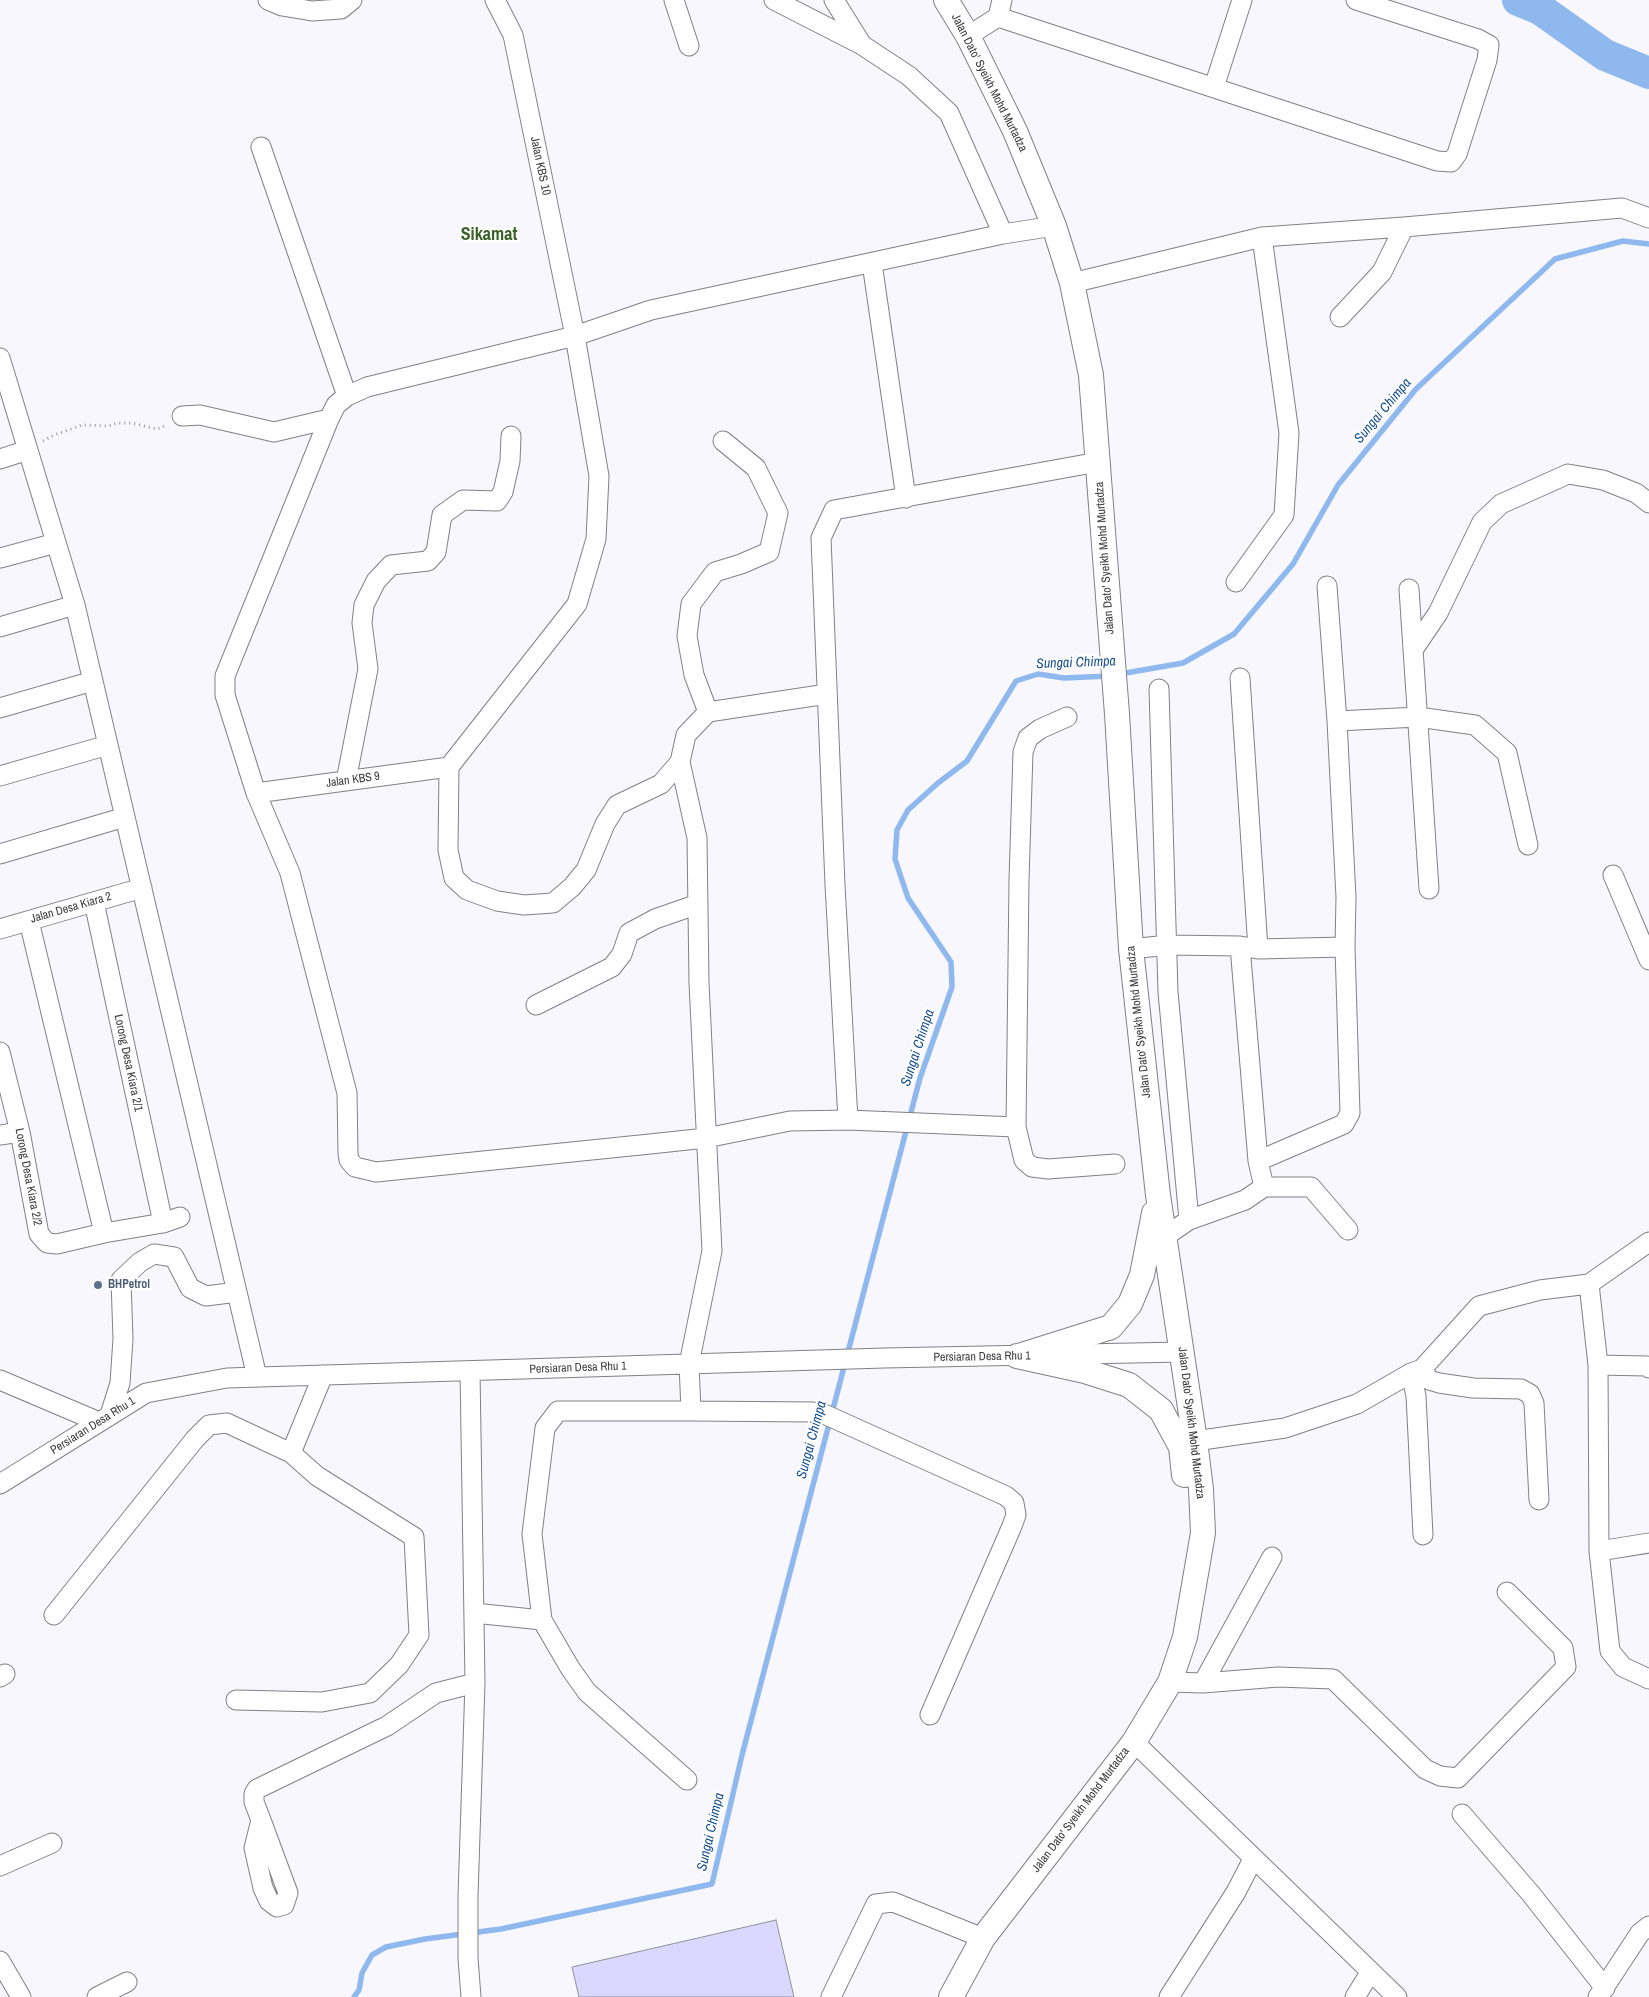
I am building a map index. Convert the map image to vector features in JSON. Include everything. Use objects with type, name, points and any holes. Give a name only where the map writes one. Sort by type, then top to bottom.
[{"type":"main road","name":"Jalan Dato' Syeikh Mohd Murtadza","points":[[946,0],[968,36],[1015,131],[1054,226],[1072,283],[1091,375],[1112,648],[1131,949],[1158,1195],[1196,1441],[1201,1489],[1202,1533],[1185,1637],[1170,1682],[1134,1742],[983,1938],[951,1997]]},
{"type":"main road","points":[[1017,1356],[1111,1327],[1130,1304],[1142,1275],[1158,1195]]},
{"type":"main road","points":[[1017,1356],[1086,1371],[1129,1385],[1161,1410],[1181,1447],[1189,1528],[1185,1637]]},
{"type":"street","points":[[268,0],[282,6],[312,11],[341,9],[352,0]]},
{"type":"street","name":"Jalan KBS 10","points":[[449,767],[577,604],[596,540],[599,476],[575,336],[513,35],[495,0]]},
{"type":"street","points":[[674,0],[689,46]]},
{"type":"street","points":[[774,0],[862,45],[909,76],[949,113],[1003,234]]},
{"type":"street","points":[[834,0],[862,45]]},
{"type":"street","points":[[1214,87],[1242,0]]},
{"type":"street","points":[[968,36],[1000,8],[1214,87],[1437,161],[1451,162],[1457,154],[1487,60],[1489,45],[1478,39],[1356,0]]},
{"type":"street","points":[[261,147],[347,396]]},
{"type":"street","points":[[1072,283],[1262,237],[1622,208],[1649,218]]},
{"type":"street","points":[[1016,1127],[848,1120],[790,1121],[706,1138],[376,1172],[354,1166],[349,1160],[348,1153],[347,1093],[290,873],[256,793],[225,695],[225,676],[329,419],[336,405],[347,396],[367,386],[575,336],[651,310],[1003,234],[1054,226]]},
{"type":"street","points":[[1340,317],[1382,272],[1404,227]]},
{"type":"street","points":[[1236,582],[1284,515],[1289,433],[1262,237]]},
{"type":"street","points":[[872,263],[906,498]]},
{"type":"street","points":[[0,358],[4,386],[28,450],[75,605],[257,1377]]},
{"type":"street","points":[[182,416],[200,415],[274,432],[329,419]]},
{"type":"street","points":[[346,781],[368,669],[362,623],[364,605],[376,581],[391,565],[428,561],[436,552],[442,515],[463,500],[497,500],[502,492],[510,461],[511,436]]},
{"type":"street","points":[[708,712],[694,675],[687,636],[691,604],[715,572],[742,564],[769,552],[778,513],[756,468],[723,441]]},
{"type":"street","points":[[0,460],[28,450]]},
{"type":"street","points":[[848,1120],[821,538],[834,510],[1098,462]]},
{"type":"street","points":[[1413,650],[1438,614],[1482,522],[1502,504],[1568,474],[1603,480],[1636,493],[1649,503]]},
{"type":"street","points":[[0,558],[56,543]]},
{"type":"street","points":[[1258,1160],[1344,1124],[1350,1113],[1345,947],[1346,897],[1337,721],[1327,586]]},
{"type":"street","points":[[1409,589],[1429,889]]},
{"type":"street","points":[[0,627],[75,605]]},
{"type":"street","points":[[1240,678],[1258,1160],[1264,1187]]},
{"type":"street","points":[[0,708],[93,681]]},
{"type":"street","points":[[1159,689],[1168,992],[1189,1220]]},
{"type":"street","points":[[691,1411],[689,1364],[712,1251],[700,982],[697,838],[680,762],[686,735],[708,712],[827,694]]},
{"type":"street","points":[[1067,717],[1040,729],[1028,738],[1023,752],[1018,880],[1016,1127],[1024,1160],[1032,1167],[1048,1169],[1115,1164]]},
{"type":"street","points":[[1337,721],[1418,717],[1475,725],[1507,753],[1528,845]]},
{"type":"street","points":[[0,776],[108,745]]},
{"type":"street","points":[[449,767],[448,850],[454,878],[467,890],[498,901],[524,906],[553,903],[572,887],[586,870],[605,824],[617,805],[661,784],[680,762]]},
{"type":"street","name":"Jalan KBS 9","points":[[256,793],[449,767]]},
{"type":"street","points":[[0,854],[125,817]]},
{"type":"street","points":[[1613,875],[1649,960]]},
{"type":"street","name":"Jalan Desa Kiara 2","points":[[0,929],[142,888]]},
{"type":"street","name":"Lorong Desa Kiara 2/1","points":[[94,902],[172,1220]]},
{"type":"street","points":[[536,1006],[612,967],[622,954],[630,933],[655,919],[698,904]]},
{"type":"street","points":[[29,920],[104,1233]]},
{"type":"street","points":[[1131,949],[1168,946],[1345,947]]},
{"type":"street","name":"Lorong Desa Kiara 2/2","points":[[0,1052],[20,1132],[39,1234],[47,1243],[57,1244],[172,1220]]},
{"type":"street","points":[[0,1135],[20,1132]]},
{"type":"street","points":[[1164,1238],[1189,1220],[1245,1200],[1264,1187],[1311,1187],[1348,1230]]},
{"type":"street","points":[[1196,1441],[1285,1428],[1357,1404],[1416,1371],[1479,1306],[1540,1290],[1589,1284],[1648,1245]]},
{"type":"street","points":[[0,1380],[105,1418],[120,1383],[123,1339],[121,1280],[140,1262],[154,1254],[174,1257],[190,1288],[206,1296],[237,1292]]},
{"type":"street","points":[[1589,1284],[1598,1365],[1599,1551],[1610,1651],[1623,1667],[1649,1680]]},
{"type":"street","name":"Persiaran Desa Rhu 1","points":[[0,1484],[146,1393],[227,1378],[843,1359],[1182,1352]]},
{"type":"street","points":[[1598,1365],[1647,1366],[1649,1368]]},
{"type":"street","points":[[470,1371],[475,1683],[468,1896],[468,1958],[471,1997]]},
{"type":"street","points":[[1416,1371],[1429,1380],[1438,1383],[1473,1388],[1521,1389],[1530,1394],[1534,1403],[1539,1500]]},
{"type":"street","points":[[1416,1371],[1423,1535]]},
{"type":"street","points":[[291,1453],[323,1375]]},
{"type":"street","points":[[687,1780],[587,1692],[570,1668],[542,1620],[532,1534],[544,1428],[558,1411],[813,1412],[824,1414],[1006,1496],[1014,1503],[1016,1515],[930,1715]]},
{"type":"street","points":[[54,1615],[195,1438],[209,1425],[227,1422],[291,1453],[317,1476],[414,1537],[418,1635],[399,1665],[370,1693],[322,1702],[236,1700]]},
{"type":"street","points":[[1599,1551],[1649,1543]]},
{"type":"street","points":[[1203,1683],[1272,1557]]},
{"type":"street","points":[[1170,1682],[1203,1683],[1278,1677],[1333,1679],[1425,1769],[1440,1776],[1458,1778],[1566,1667],[1563,1648],[1507,1592]]},
{"type":"street","points":[[474,1613],[542,1620]]},
{"type":"street","points":[[261,1820],[254,1802],[256,1789],[387,1726],[436,1693],[475,1683]]},
{"type":"street","points":[[1134,1742],[1370,1973],[1397,1997]]},
{"type":"street","points":[[1462,1814],[1532,1894],[1602,1992],[1640,1933],[1649,1926]]},
{"type":"street","points":[[0,1866],[52,1842]]},
{"type":"street","points":[[1169,1997],[1236,1892],[1253,1859]]},
{"type":"street","points":[[831,1997],[876,1904],[893,1902],[983,1938]]},
{"type":"street","points":[[0,1961],[21,1997]]},
{"type":"street","points":[[1354,1997],[1370,1973]]},
{"type":"street","points":[[97,1997],[126,1982]]},
{"type":"path","points":[[28,450],[54,435],[82,425],[108,426],[118,423],[131,423],[157,429],[182,416]]},
{"type":"building","points":[[776,1920],[794,1997],[579,1997],[572,1967]]},
{"type":"waterway","points":[[1518,0],[1540,9],[1605,55],[1649,73]]},
{"type":"waterway","name":"Sungai Chimpa","points":[[1120,674],[1183,663],[1234,634],[1293,564],[1338,485],[1416,389],[1555,259],[1623,241],[1649,244]]},
{"type":"waterway","name":"Sungai Chimpa","points":[[354,1997],[359,1990],[362,1973],[372,1955],[386,1947],[425,1939],[501,1929],[712,1884],[742,1755],[920,1078],[952,987],[951,962],[908,898],[895,859],[897,830],[908,810],[938,783],[967,761],[1016,681],[1038,674],[1064,678],[1109,676]]},
{"type":"place","name":"BHPetrol","points":[[98,1285]]},
{"type":"district","name":"Sikamat","points":[[489,235]]}]
